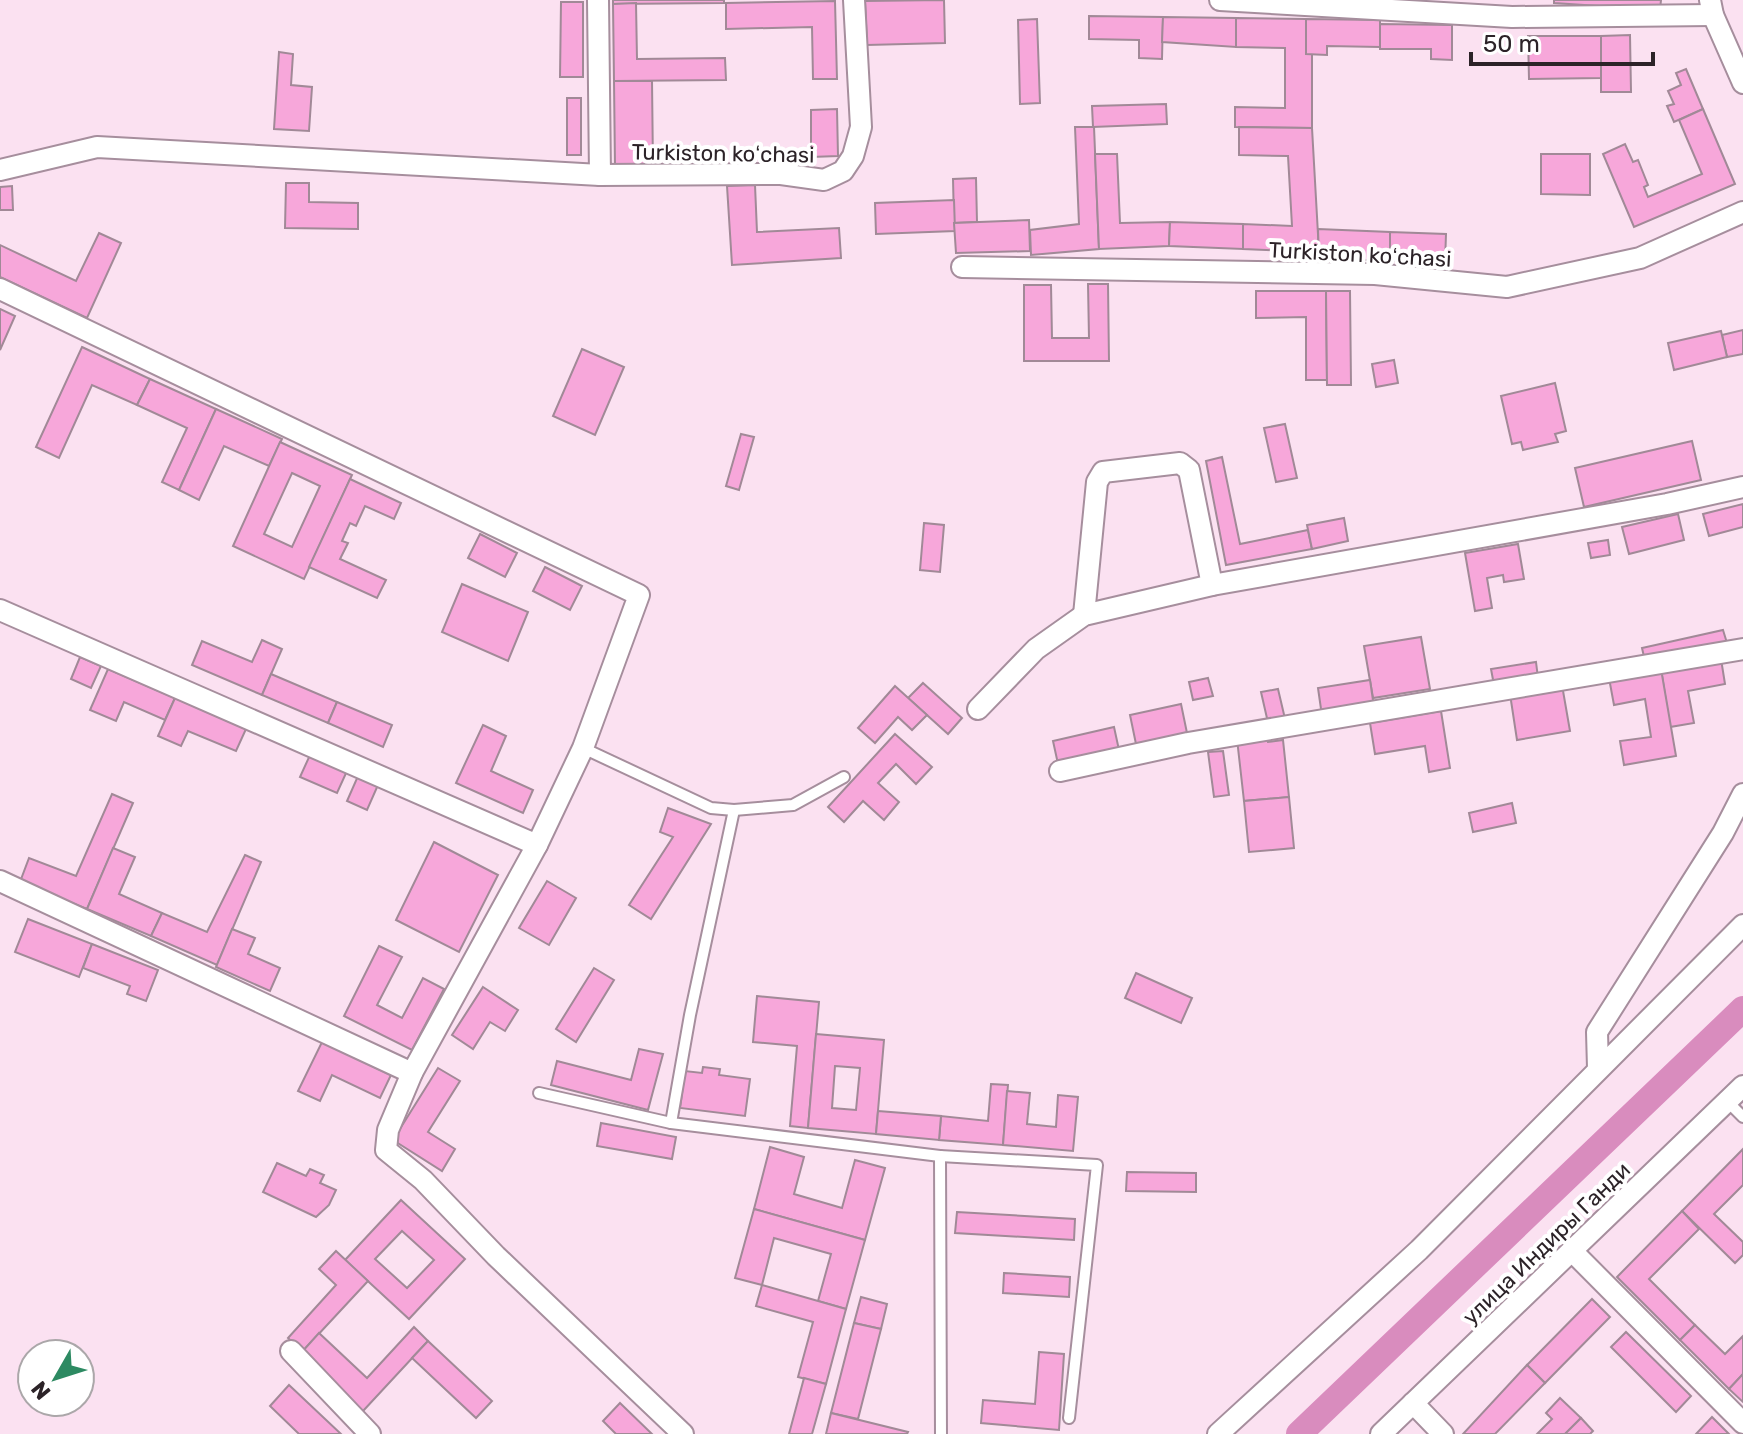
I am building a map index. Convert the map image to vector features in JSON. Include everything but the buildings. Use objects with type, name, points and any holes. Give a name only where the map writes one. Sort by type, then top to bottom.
[{"type":"street","name":"Turkiston koʻchasi","points":[[598,0],[600,175],[781,174],[824,180],[843,171],[853,156],[861,127],[854,0]]},
{"type":"street","points":[[1220,0],[1512,17],[1711,8],[1743,83]]},
{"type":"street","points":[[0,170],[97,147],[600,175]]},
{"type":"street","name":"Turkiston koʻchasi","points":[[962,267],[1375,274],[1507,287],[1640,258],[1743,212]]},
{"type":"street","points":[[0,289],[639,595],[583,748],[537,845],[412,1073],[388,1130],[386,1150],[423,1180],[496,1256],[683,1434]]},
{"type":"street","points":[[1084,615],[1097,482],[1103,472],[1180,463],[1189,470],[1212,585]]},
{"type":"street","points":[[978,709],[1036,649],[1084,615],[1212,585],[1667,504],[1743,487]]},
{"type":"street","points":[[0,610],[537,845]]},
{"type":"street","points":[[1060,771],[1188,743],[1743,649]]},
{"type":"street","points":[[1598,1068],[1597,1032],[1723,833],[1743,794]]},
{"type":"street","points":[[0,881],[412,1073]]},
{"type":"street","points":[[1218,1434],[1419,1250],[1743,925]]},
{"type":"street","name":"улица Индиры Ганди","points":[[1381,1434],[1743,1086]]},
{"type":"street","points":[[1573,1252],[1743,1423]]},
{"type":"street","points":[[291,1351],[370,1434]]},
{"type":"street","points":[[1413,1403],[1443,1434]]},
{"type":"lane","points":[[583,748],[711,808],[734,810],[793,805],[844,777]]},
{"type":"lane","points":[[671,1123],[690,1015],[734,810]]},
{"type":"lane","points":[[539,1093],[671,1123],[940,1156],[1097,1165],[1069,1418]]},
{"type":"lane","points":[[1728,1102],[1743,1117]]},
{"type":"lane","points":[[940,1156],[941,1434]]},
{"type":"waterway","points":[[1299,1434],[1743,1009]]}]
